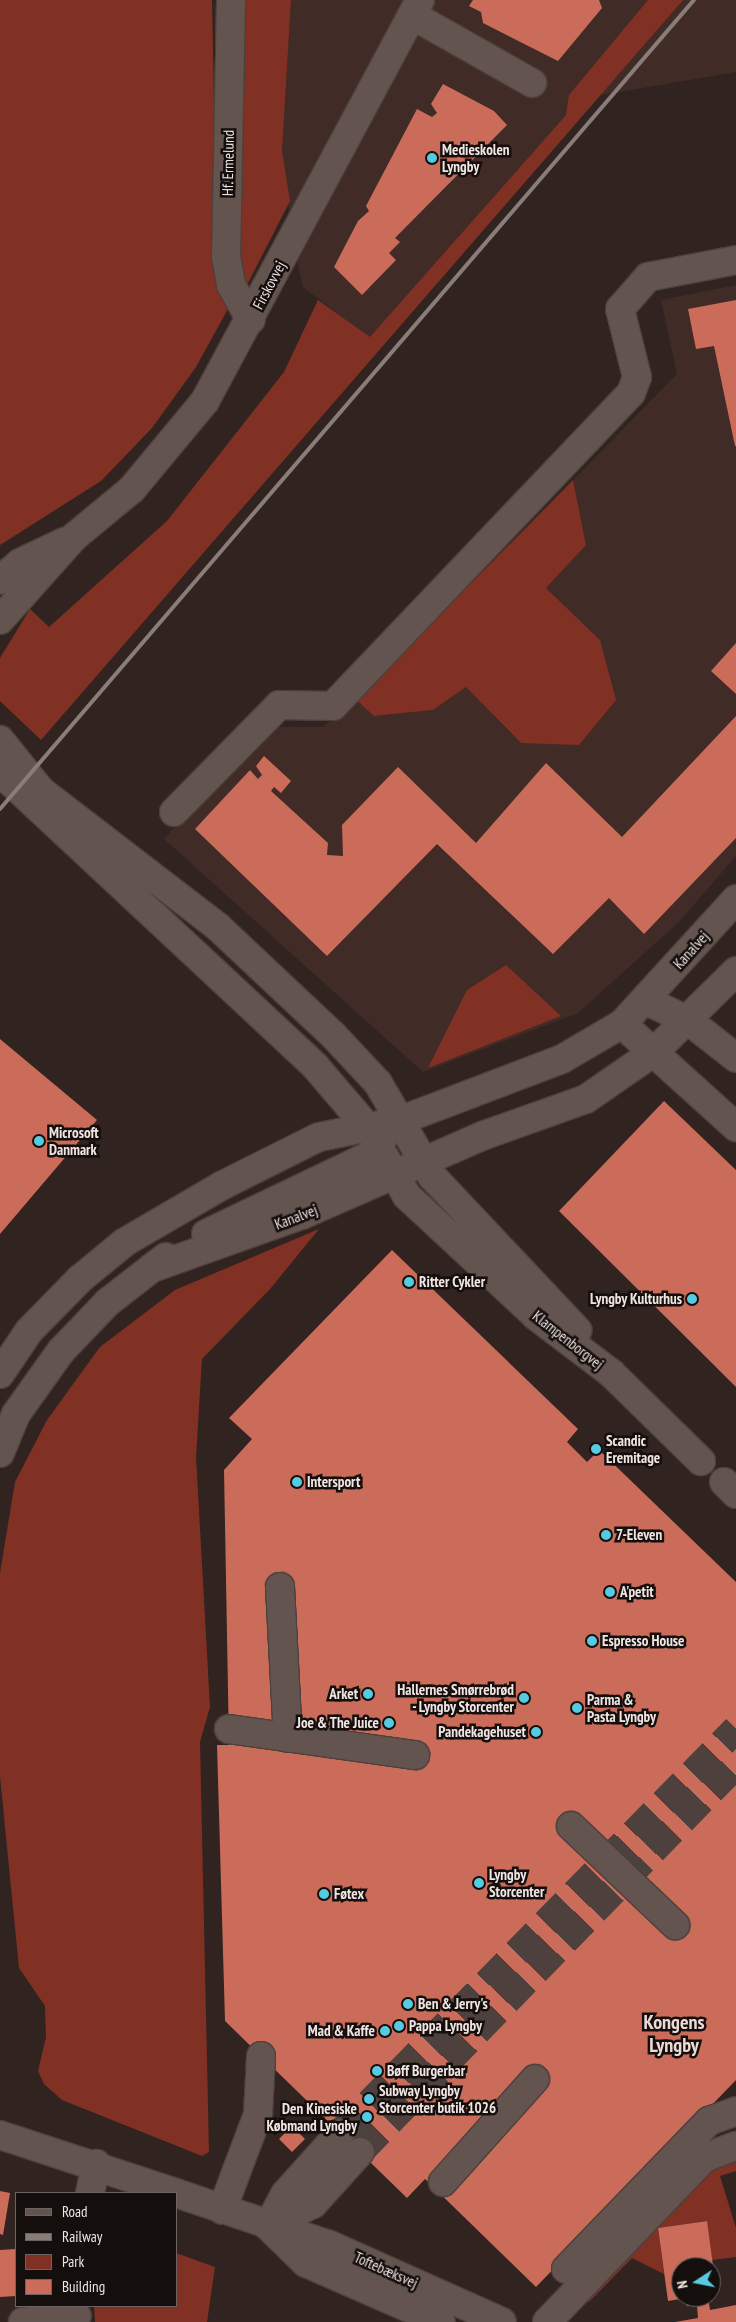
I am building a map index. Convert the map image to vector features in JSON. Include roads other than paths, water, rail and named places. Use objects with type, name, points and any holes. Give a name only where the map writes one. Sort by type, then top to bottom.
[{"type":"street","name":"Hf. Ermelund","points":[[230,0],[226,256],[231,285],[251,320]]},
{"type":"street","name":"Firskovvej","points":[[0,620],[74,537],[151,469],[205,401],[251,320],[416,7]]},
{"type":"street","points":[[416,7],[532,83]]},
{"type":"street","points":[[174,812],[279,705],[332,706],[631,393],[637,377],[620,309],[648,277],[736,260]]},
{"type":"street","name":"Firskovvej","points":[[0,580],[20,563],[74,537]]},
{"type":"street","points":[[0,740],[41,791],[218,927],[378,1083],[384,1130]]},
{"type":"street","points":[[0,772],[384,1130]]},
{"type":"street","name":"Kanalvej","points":[[0,1374],[29,1331],[80,1279],[126,1242],[223,1185],[319,1138],[384,1130],[562,1059],[622,1024],[736,899]]},
{"type":"street","name":"Kanalvej","points":[[0,1453],[16,1414],[61,1351],[108,1302],[152,1268],[394,1177],[426,1164],[482,1136],[586,1099],[654,1052],[689,1021],[736,972]]},
{"type":"street","points":[[645,1000],[689,1021],[726,1049],[736,1078]]},
{"type":"street","points":[[622,1024],[736,1127]]},
{"type":"street","points":[[152,1268],[384,1130]]},
{"type":"street","name":"Klampenborgvej","points":[[384,1130],[426,1164],[454,1202],[583,1337],[611,1373]]},
{"type":"street","name":"Klampenborgvej","points":[[384,1130],[394,1177],[407,1196],[536,1316],[611,1373]]},
{"type":"street","points":[[611,1373],[701,1461]]},
{"type":"street","points":[[280,1587],[288,1738]]},
{"type":"street","points":[[229,1729],[415,1755]]},
{"type":"street","points":[[571,1826],[674,1925]]},
{"type":"street","points":[[222,2210],[258,2114],[261,2056]]},
{"type":"street","points":[[443,2182],[535,2079]]},
{"type":"street","points":[[566,2269],[709,2121],[736,2111]]},
{"type":"street","points":[[268,2226],[285,2194],[340,2133]]},
{"type":"street","name":"Toftebæksvej","points":[[0,2135],[96,2164],[173,2192]]},
{"type":"street","points":[[547,2322],[704,2158],[736,2146]]},
{"type":"street","points":[[268,2226],[312,2204],[360,2152]]},
{"type":"street","points":[[90,2192],[96,2164]]},
{"type":"street","name":"Toftebæksvej","points":[[178,2194],[268,2226],[330,2245],[502,2322]]},
{"type":"street","name":"Toftebæksvej","points":[[268,2226],[306,2263],[441,2322]]},
{"type":"street","points":[[23,2322],[77,2315]]},
{"type":"tunnel","points":[[340,2133],[736,1729]]},
{"type":"tunnel","points":[[360,2152],[736,1765]]},
{"type":"railway","points":[[0,809],[694,0]]},
{"type":"place","name":"Medieskolen Lyngby","points":[[432,158]]},
{"type":"place","name":"Microsoft Danmark","points":[[39,1141]]},
{"type":"place","name":"Ritter Cykler","points":[[409,1282]]},
{"type":"place","name":"Lyngby Kulturhus","points":[[692,1299]]},
{"type":"place","name":"Scandic Eremitage","points":[[596,1449]]},
{"type":"place","name":"Intersport","points":[[297,1482]]},
{"type":"place","name":"7-Eleven","points":[[606,1535]]},
{"type":"place","name":"A'petit","points":[[610,1592]]},
{"type":"place","name":"Espresso House","points":[[592,1641]]},
{"type":"place","name":"Arket","points":[[368,1694]]},
{"type":"place","name":"Hallernes Smørrebrød - Lyngby Storcenter","points":[[524,1698]]},
{"type":"place","name":"Parma & Pasta Lyngby","points":[[577,1708]]},
{"type":"place","name":"Joe & The Juice","points":[[389,1723]]},
{"type":"place","name":"Pandekagehuset","points":[[536,1732]]},
{"type":"place","name":"Lyngby Storcenter","points":[[479,1883]]},
{"type":"place","name":"Føtex","points":[[324,1894]]},
{"type":"place","name":"Ben & Jerry's","points":[[408,2004]]},
{"type":"place","name":"Pappa Lyngby","points":[[399,2026]]},
{"type":"place","name":"Mad & Kaffe","points":[[385,2031]]},
{"type":"place","name":"Bøff Burgerbar","points":[[377,2071]]},
{"type":"place","name":"Subway Lyngby Storcenter butik 1026","points":[[369,2099]]},
{"type":"place","name":"Den Kinesiske Købmand Lyngby","points":[[367,2117]]},
{"type":"district","name":"Kongens Lyngby","points":[[674,2034]]}]
